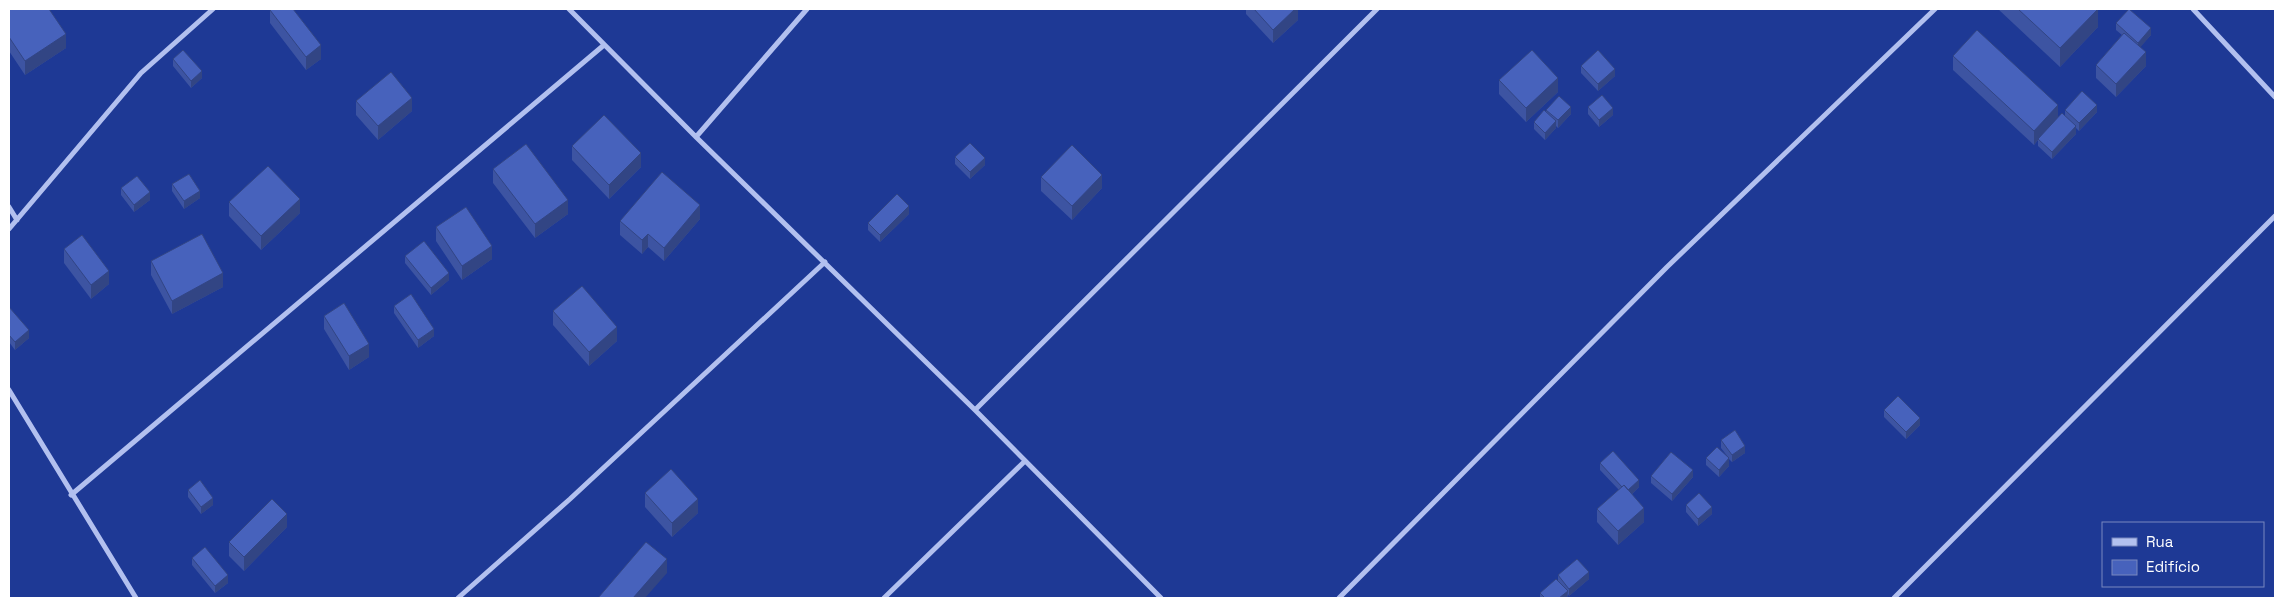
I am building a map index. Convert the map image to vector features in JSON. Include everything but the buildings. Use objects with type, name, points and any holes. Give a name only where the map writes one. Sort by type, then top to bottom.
[{"type":"street","points":[[9,229],[141,73],[213,9]]},
{"type":"street","points":[[569,9],[696,137],[975,410],[1161,598]]},
{"type":"street","points":[[696,137],[807,9]]},
{"type":"street","points":[[975,410],[1377,9]]},
{"type":"street","points":[[1339,598],[1667,267],[1935,9]]},
{"type":"street","points":[[2193,9],[2275,96]]},
{"type":"street","points":[[71,495],[604,45]]},
{"type":"street","points":[[9,208],[17,220]]},
{"type":"street","points":[[1894,598],[2275,216]]},
{"type":"street","points":[[458,598],[570,499],[825,262]]},
{"type":"street","points":[[9,390],[71,495],[136,598]]},
{"type":"street","points":[[884,598],[1025,462]]}]
